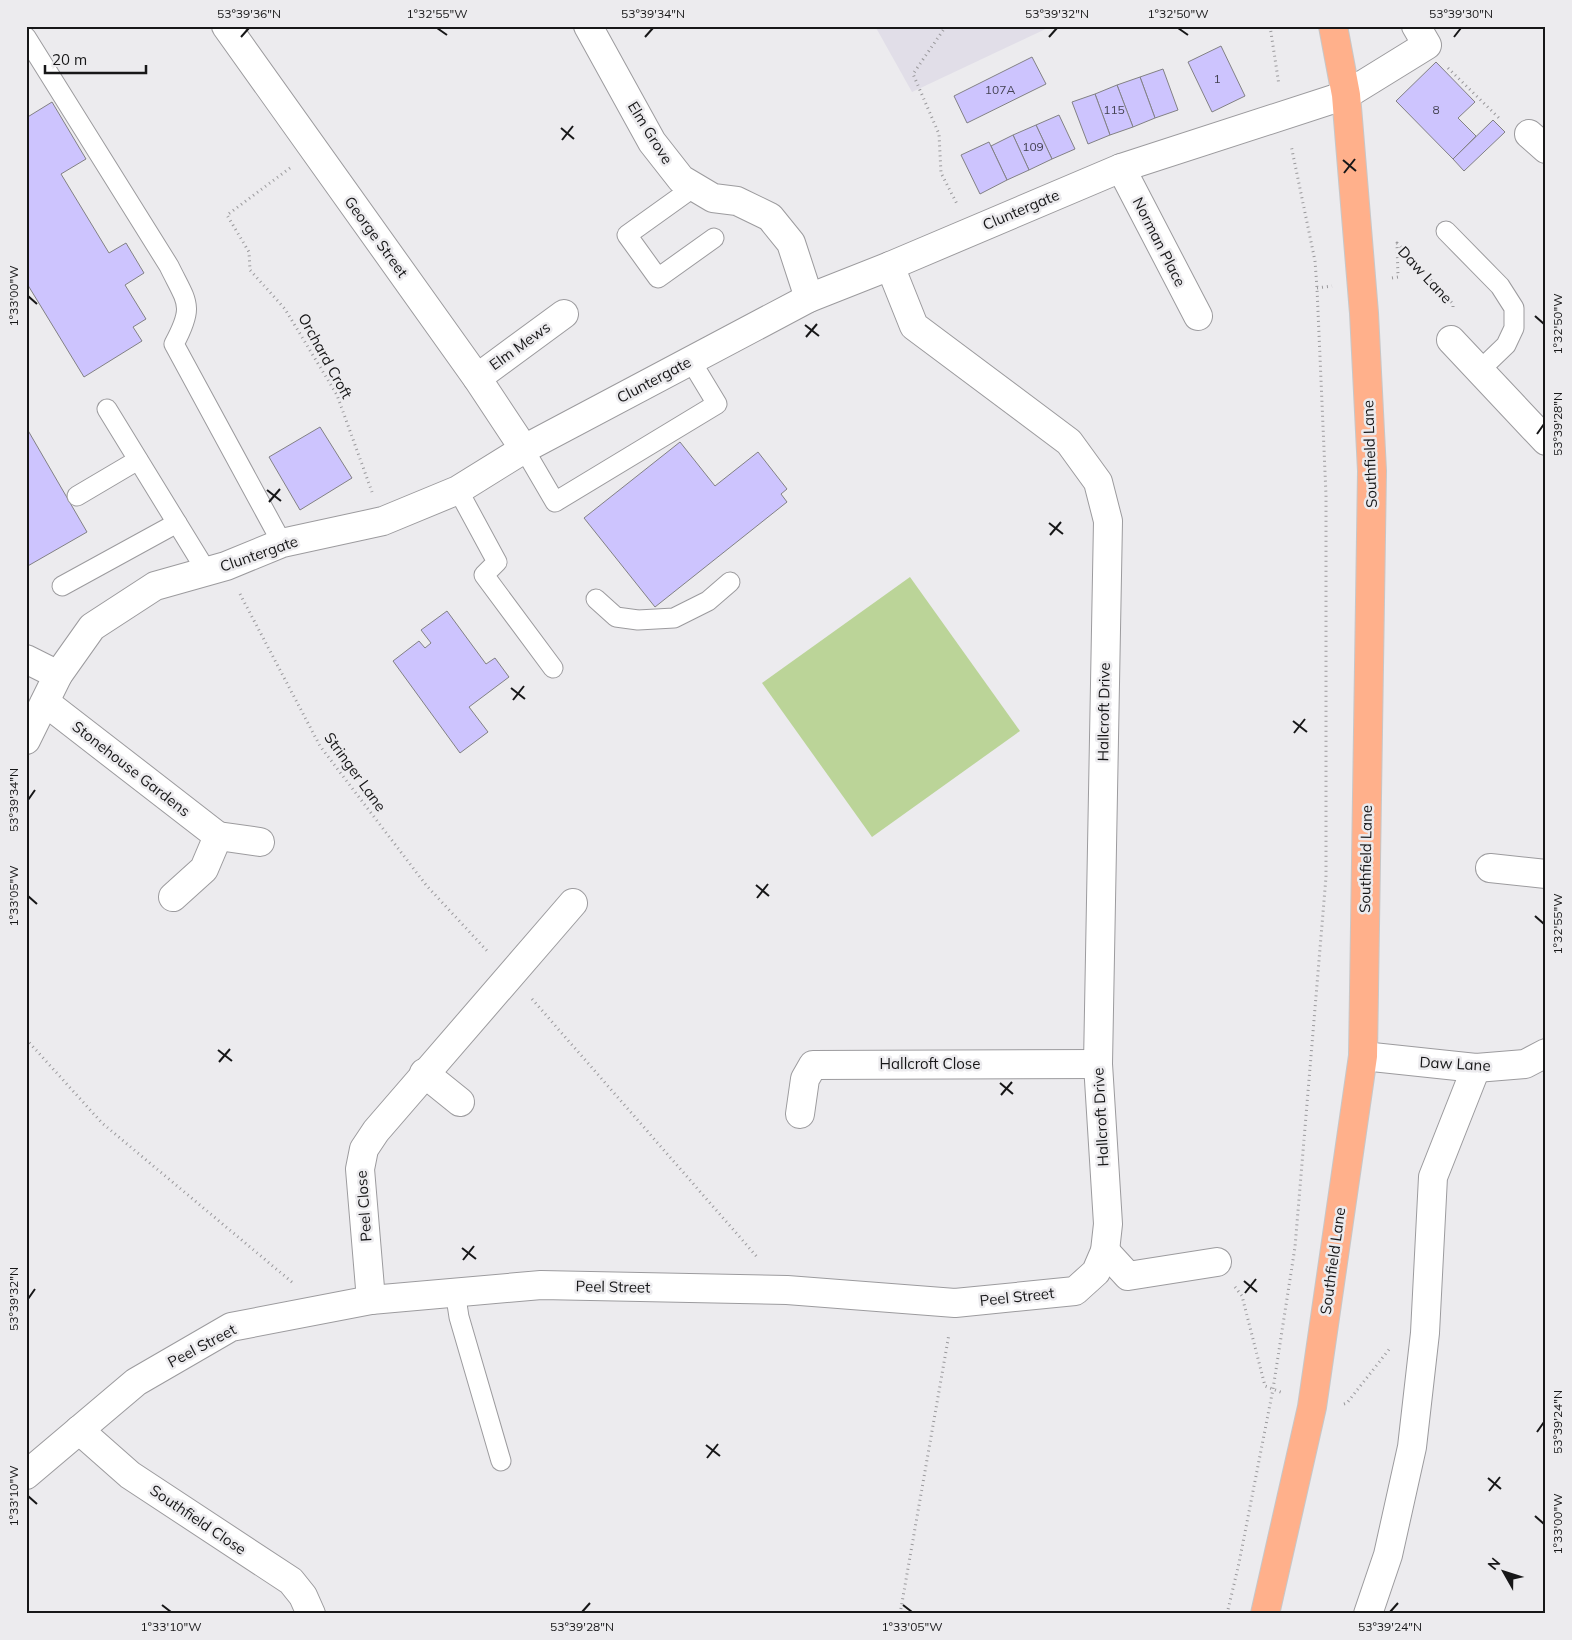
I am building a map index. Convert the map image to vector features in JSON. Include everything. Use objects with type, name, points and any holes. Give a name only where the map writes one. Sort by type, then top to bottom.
[{"type":"highway","name":"Southfield Lane","points":[[1265,1614],[1312,1406],[1363,1056],[1372,471],[1361,281],[1346,96],[1333,26]]},
{"type":"street","name":"George Street","points":[[226,26],[477,378],[524,450]]},
{"type":"street","name":"Elm Grove","points":[[588,26],[652,142],[681,179],[712,198],[737,201],[770,216],[791,243],[809,298]]},
{"type":"street","name":"Cluntergate","points":[[26,740],[58,675],[92,627],[155,586],[207,572],[282,543],[383,520],[458,490],[524,450],[809,298],[890,266],[1121,168],[1346,96],[1420,36]]},
{"type":"street","name":"Norman Place","points":[[1121,168],[1198,316]]},
{"type":"street","name":"Hallcroft Drive","points":[[890,266],[914,326],[1070,442],[1098,482],[1108,521],[1098,1064],[1108,1224],[1105,1251]]},
{"type":"street","name":"Elm Mews","points":[[477,378],[564,314]]},
{"type":"street","points":[[1452,340],[1546,441]]},
{"type":"street","points":[[26,659],[58,675]]},
{"type":"street","name":"Stonehouse Gardens","points":[[45,702],[218,836],[260,842]]},
{"type":"street","points":[[172,897],[204,869],[218,836]]},
{"type":"street","points":[[1490,868],[1546,874]]},
{"type":"street","name":"Peel Close","points":[[371,1300],[360,1169],[364,1149],[376,1131],[424,1073],[573,903]]},
{"type":"street","name":"Daw Lane","points":[[1363,1056],[1476,1068],[1525,1064],[1546,1053]]},
{"type":"street","name":"Hallcroft Close","points":[[800,1114],[805,1079],[813,1065],[1098,1064]]},
{"type":"street","points":[[1368,1614],[1388,1555],[1412,1447],[1425,1334],[1433,1177],[1476,1068]]},
{"type":"street","points":[[424,1073],[460,1102]]},
{"type":"street","points":[[1105,1251],[1128,1276],[1217,1262]]},
{"type":"street","name":"Peel Street","points":[[26,1475],[136,1382],[231,1327],[371,1300],[455,1291],[541,1285],[787,1290],[955,1303],[1075,1291],[1096,1272],[1105,1251]]},
{"type":"street","name":"Southfield Close","points":[[80,1430],[130,1475],[291,1581],[303,1596],[311,1614]]},
{"type":"lane","points":[[26,37],[169,266],[188,304],[186,322],[174,344],[282,543]]},
{"type":"lane","points":[[694,188],[627,235],[658,278],[714,238]]},
{"type":"lane","points":[[1446,231],[1500,286],[1514,308],[1514,328],[1506,346],[1479,371]]},
{"type":"lane","points":[[524,450],[555,502],[717,404],[691,360]]},
{"type":"lane","points":[[107,409],[207,572]]},
{"type":"lane","points":[[77,496],[138,460]]},
{"type":"lane","points":[[458,490],[497,562],[484,575],[553,668]]},
{"type":"lane","points":[[62,586],[177,523]]},
{"type":"lane","points":[[596,599],[616,617],[638,620],[674,618],[708,602],[730,582]]},
{"type":"lane","points":[[455,1291],[459,1316],[501,1461]]},
{"type":"path","points":[[946,26],[913,74],[939,134],[941,173],[970,232]]},
{"type":"path","points":[[1227,1614],[1239,1563],[1273,1389],[1295,1247],[1326,877],[1326,495],[1317,288],[1315,261],[1285,115],[1270,26]]},
{"type":"path","points":[[1420,36],[1522,141],[1537,141]]},
{"type":"path","name":"Orchard Croft","points":[[314,150],[227,215],[249,252],[250,270],[286,308],[337,395],[383,520]]},
{"type":"path","name":"Daw Lane","points":[[1317,288],[1398,277],[1397,242],[1453,304],[1452,340]]},
{"type":"path","name":"Stringer Lane","points":[[249,610],[320,746],[426,885],[467,931],[510,974],[787,1290]]},
{"type":"path","points":[[26,1039],[102,1123],[293,1284],[297,1314]]},
{"type":"path","points":[[900,1614],[955,1303]]},
{"type":"shaded area","points":[[875,26],[1052,26],[912,92]]},
{"type":"green space","points":[[910,577],[1020,731],[872,837],[762,683]]},
{"type":"building","points":[[1221,46],[1245,96],[1212,112],[1188,62]]},
{"type":"building","points":[[1032,57],[1046,84],[967,123],[954,96]]},
{"type":"building","points":[[1436,62],[1475,102],[1458,118],[1476,136],[1453,159],[1396,101]]},
{"type":"building","points":[[1163,69],[1178,110],[1155,118],[1140,77]]},
{"type":"building","points":[[1140,77],[1155,118],[1133,127],[1117,85]]},
{"type":"building","points":[[1117,85],[1133,127],[1110,135],[1095,94]]},
{"type":"building","points":[[1095,94],[1110,135],[1088,144],[1072,102]]},
{"type":"building","points":[[52,102],[86,159],[61,174],[109,253],[126,243],[144,273],[125,285],[146,319],[133,327],[142,341],[84,377],[26,282],[26,118]]},
{"type":"building","points":[[1059,115],[1075,149],[1052,159],[1036,125]]},
{"type":"building","points":[[1493,120],[1505,132],[1464,171],[1453,159]]},
{"type":"building","points":[[1036,125],[1052,159],[1029,170],[1013,135]]},
{"type":"building","points":[[1013,135],[1029,170],[1007,180],[991,146]]},
{"type":"building","points":[[989,142],[1007,180],[980,194],[961,155]]},
{"type":"building","points":[[26,427],[87,532],[26,567]]},
{"type":"building","points":[[320,427],[352,478],[300,510],[269,457]]},
{"type":"building","points":[[680,442],[715,486],[758,452],[787,489],[781,494],[787,502],[655,607],[584,518]]},
{"type":"building","points":[[447,611],[486,664],[495,658],[509,677],[469,707],[488,732],[460,753],[393,661],[419,641],[425,648],[431,643],[421,630]]}]
